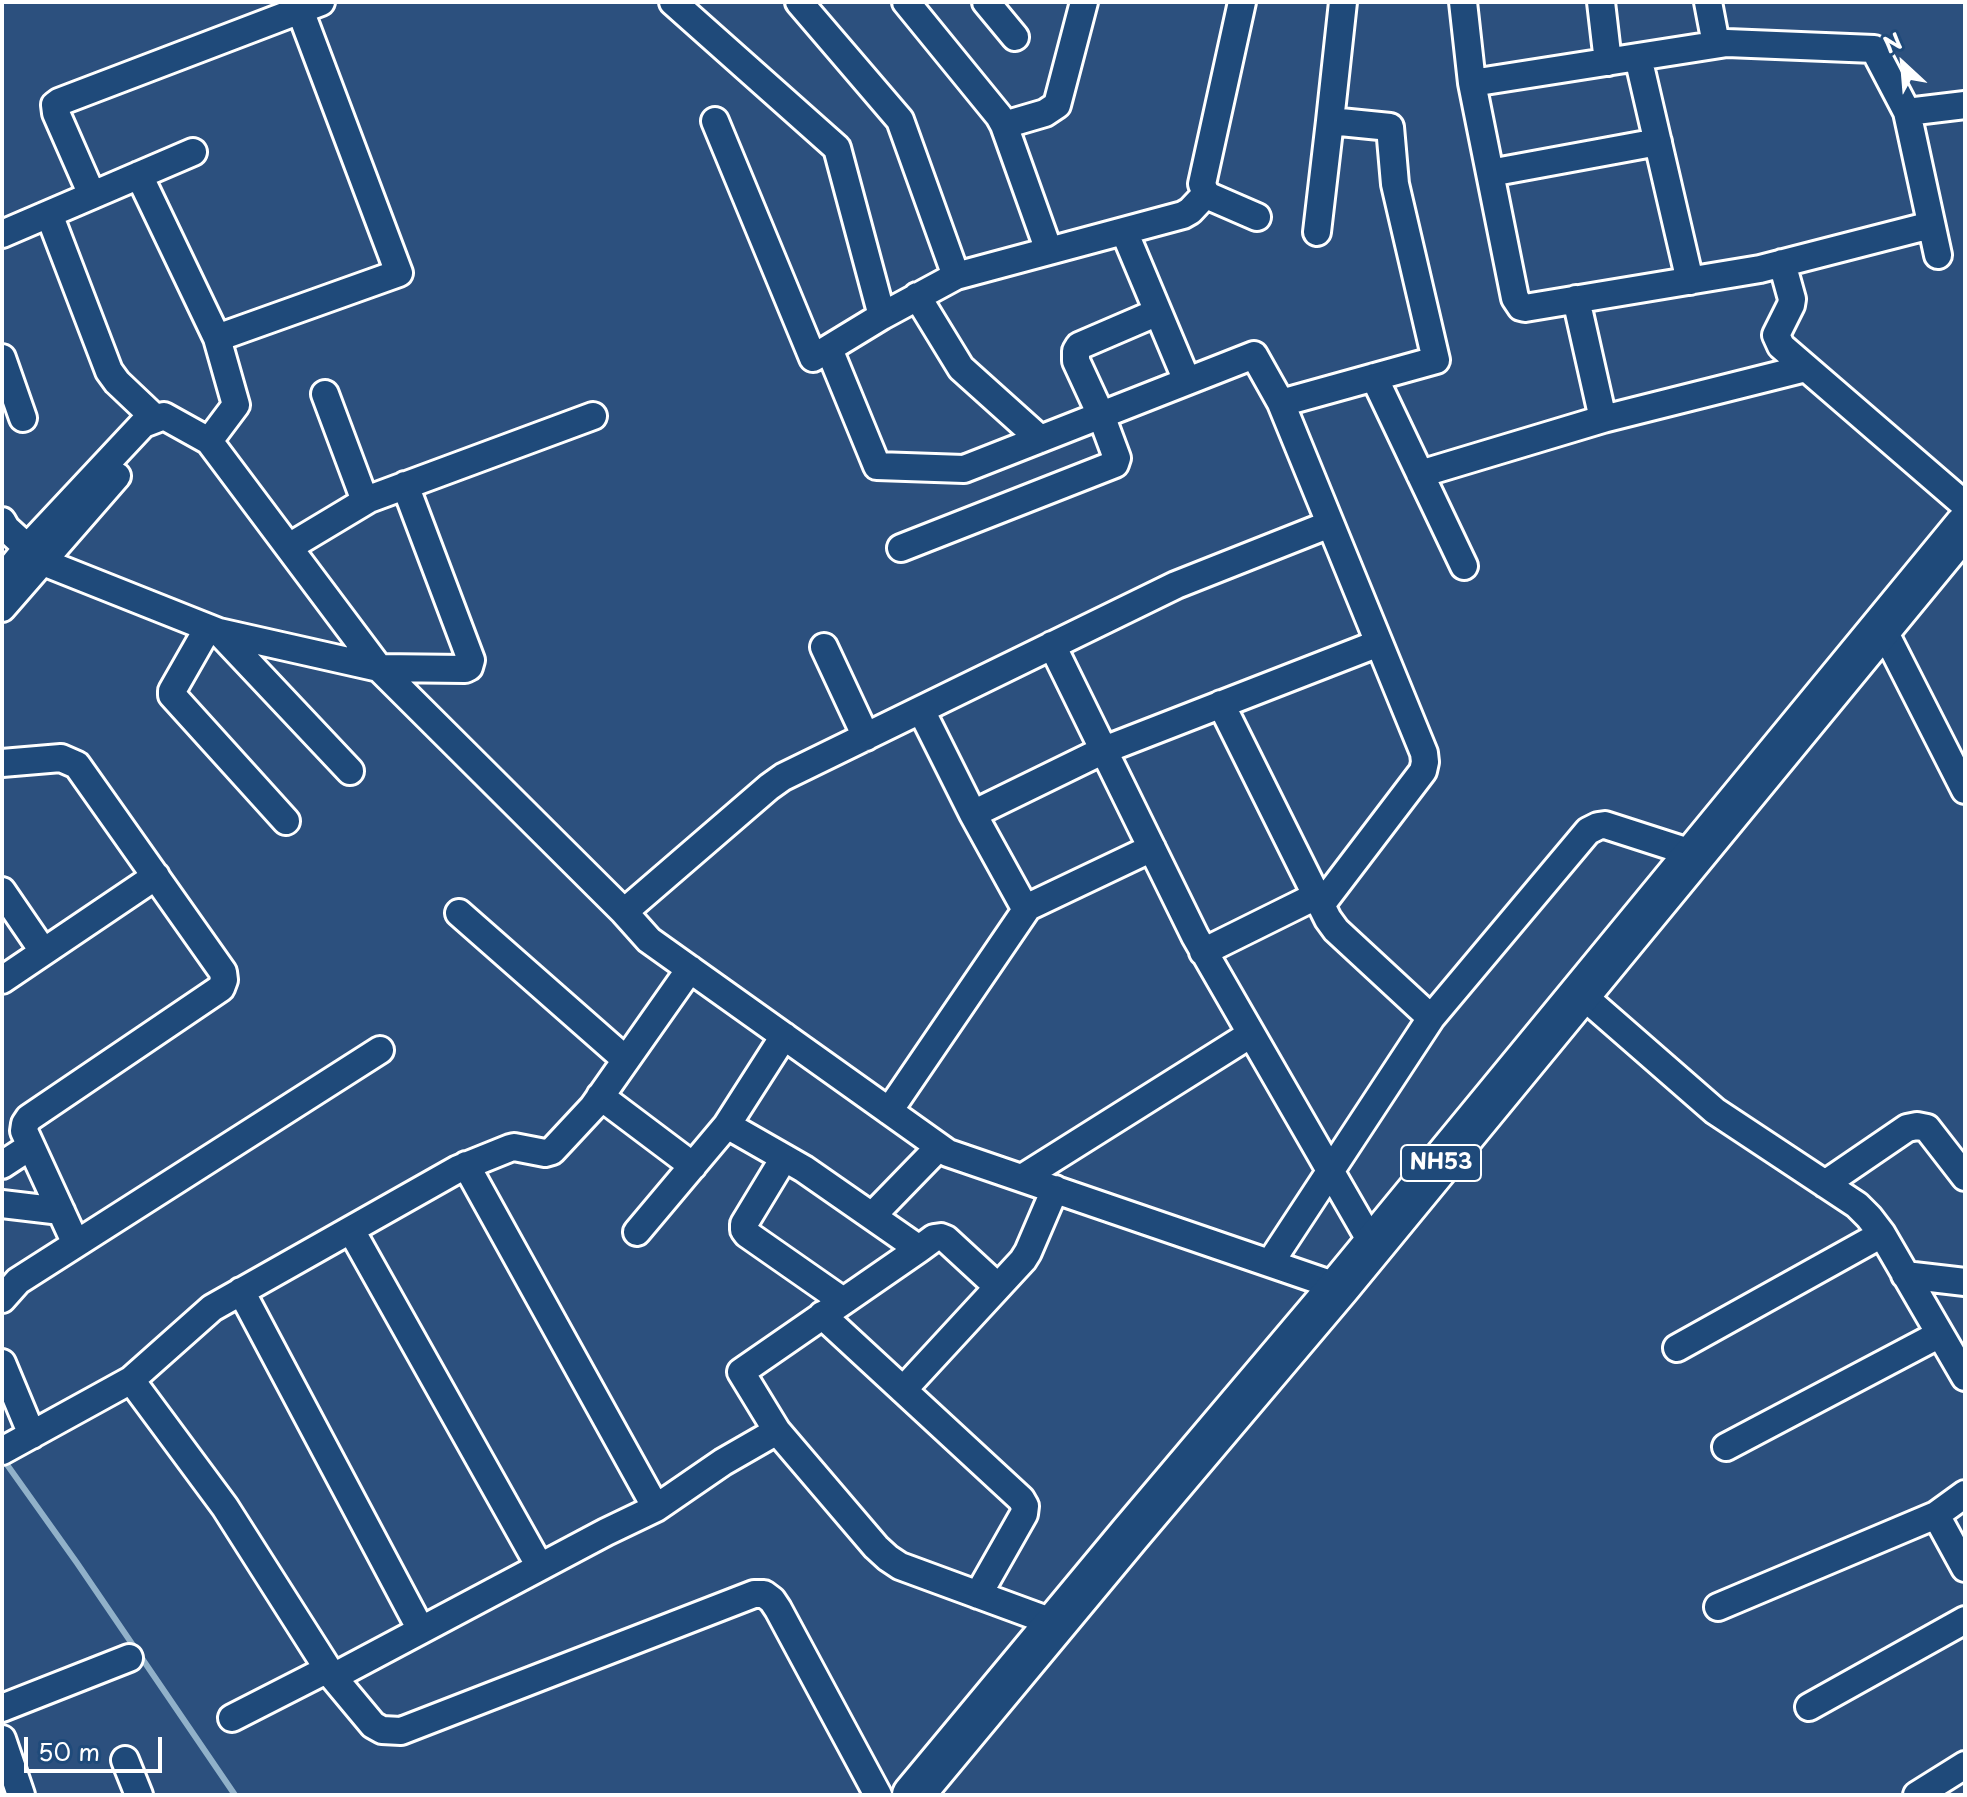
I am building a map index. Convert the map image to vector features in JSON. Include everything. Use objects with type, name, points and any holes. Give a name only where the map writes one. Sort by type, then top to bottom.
[{"type":"highway","name":"NH53","points":[[913,1795],[1339,1287],[1965,526]]},
{"type":"street","points":[[673,2],[837,148],[882,316]]},
{"type":"street","points":[[799,2],[900,120],[956,276]]},
{"type":"street","points":[[906,2],[993,107],[1004,125],[1049,251]]},
{"type":"street","points":[[986,2],[1015,37]]},
{"type":"street","points":[[1004,125],[1045,113],[1057,105],[1084,2]]},
{"type":"street","points":[[1242,2],[1202,184],[1206,194],[1257,217]]},
{"type":"street","points":[[1317,232],[1343,2]]},
{"type":"street","points":[[1463,2],[1472,83],[1515,298],[1525,308],[1760,269],[1931,225]]},
{"type":"street","points":[[1601,2],[1608,62]]},
{"type":"street","points":[[1708,2],[1716,44]]},
{"type":"street","points":[[92,195],[55,105],[306,5],[399,273],[217,338]]},
{"type":"street","points":[[1472,83],[1727,43],[1874,49],[1907,112],[1938,255]]},
{"type":"street","points":[[1638,57],[1690,281]]},
{"type":"street","points":[[1907,112],[1965,105]]},
{"type":"street","points":[[715,121],[813,358],[956,276],[1183,215],[1206,194]]},
{"type":"street","points":[[1281,403],[1436,360],[1395,184],[1390,127],[1330,121]]},
{"type":"street","points":[[1490,173],[1658,142]]},
{"type":"street","points":[[2,234],[193,152]]},
{"type":"street","points":[[139,175],[217,338],[236,405],[209,441]]},
{"type":"street","points":[[49,214],[109,371],[117,382],[160,418],[209,441],[379,668],[649,940],[948,1153],[1339,1287]]},
{"type":"street","points":[[1124,231],[1187,381]]},
{"type":"street","points":[[1782,263],[1792,299],[1776,335],[1777,341],[1965,505]]},
{"type":"street","points":[[917,296],[961,368],[1040,439]]},
{"type":"street","points":[[1576,299],[1603,419]]},
{"type":"street","points":[[901,548],[1115,464],[1117,458],[1076,361],[1076,351],[1079,346],[1158,312]]},
{"type":"street","points":[[829,349],[877,466],[964,469],[1254,355],[1281,403],[1424,753],[1425,762],[1423,771],[1318,900],[1203,952]]},
{"type":"street","points":[[2,358],[23,418]]},
{"type":"street","points":[[1420,474],[1603,419],[1806,368]]},
{"type":"street","points":[[1374,377],[1464,566]]},
{"type":"street","points":[[325,394],[365,501]]},
{"type":"street","points":[[289,547],[365,501],[593,416]]},
{"type":"street","points":[[2,579],[35,555],[148,440],[160,418]]},
{"type":"street","points":[[2,521],[35,555],[214,630],[379,668],[465,669],[471,664],[405,485]]},
{"type":"street","points":[[624,912],[776,781],[1186,580],[1330,524]]},
{"type":"street","points":[[2,608],[35,555]]},
{"type":"street","points":[[1882,627],[1965,790]]},
{"type":"street","points":[[214,630],[350,771]]},
{"type":"street","points":[[214,630],[172,695],[286,821]]},
{"type":"street","points":[[973,814],[1104,750],[1379,643]]},
{"type":"street","points":[[1052,645],[1203,952],[1373,1245]]},
{"type":"street","points":[[824,647],[866,737]]},
{"type":"street","points":[[1221,704],[1318,900],[1336,930],[1431,1018]]},
{"type":"street","points":[[921,710],[1026,910]]},
{"type":"street","points":[[2,763],[61,758],[77,765],[223,972],[221,988],[29,1118],[25,1124],[24,1131],[76,1244]]},
{"type":"street","points":[[1270,1263],[1431,1018],[1588,831],[1605,825],[1695,854]]},
{"type":"street","points":[[889,1111],[1026,910],[1152,848]]},
{"type":"street","points":[[2,980],[156,876]]},
{"type":"street","points":[[2,891],[43,951]]},
{"type":"street","points":[[459,913],[626,1060]]},
{"type":"street","points":[[2,1363],[15,1444],[131,1380],[204,1314],[241,1291],[466,1165],[514,1147],[545,1153],[552,1151],[593,1107],[690,969]]},
{"type":"street","points":[[1581,994],[1715,1111],[1857,1205],[1882,1234],[1965,1377]]},
{"type":"street","points":[[1022,1178],[1251,1034]]},
{"type":"street","points":[[637,1232],[727,1125],[784,1036]]},
{"type":"street","points":[[2,1299],[18,1281],[380,1050]]},
{"type":"street","points":[[600,1096],[693,1166]]},
{"type":"street","points":[[727,1125],[804,1169],[919,1249]]},
{"type":"street","points":[[1825,1184],[1907,1128],[1917,1126],[1927,1128],[1965,1177]]},
{"type":"street","points":[[2,1165],[31,1146]]},
{"type":"street","points":[[872,1216],[939,1147]]},
{"type":"street","points":[[784,1158],[744,1224],[744,1230],[833,1308],[903,1390],[1017,1494],[1025,1506],[1024,1514],[978,1595]]},
{"type":"street","points":[[466,1165],[656,1508]]},
{"type":"street","points":[[903,1390],[1028,1252],[1055,1189]]},
{"type":"street","points":[[2,1204],[61,1211]]},
{"type":"street","points":[[351,1230],[540,1567]]},
{"type":"street","points":[[1677,1348],[1882,1234]]},
{"type":"street","points":[[998,1287],[946,1239],[934,1238],[741,1372],[768,1437],[888,1558],[900,1566],[1055,1623]]},
{"type":"street","points":[[1905,1275],[1965,1282]]},
{"type":"street","points":[[241,1291],[421,1630]]},
{"type":"street","points":[[1726,1447],[1940,1334]]},
{"type":"street","points":[[131,1380],[225,1507],[330,1673],[373,1725],[382,1730],[401,1731],[754,1594],[764,1594],[778,1609],[878,1795]]},
{"type":"street","points":[[232,1718],[421,1630],[656,1508],[723,1462],[768,1437]]},
{"type":"street","points":[[1718,1607],[1936,1515],[1965,1494]]},
{"type":"street","points":[[1936,1515],[1965,1568]]},
{"type":"street","points":[[1809,1707],[1965,1620]]},
{"type":"street","points":[[2,1708],[129,1658]]},
{"type":"street","points":[[2,1739],[21,1795]]},
{"type":"street","points":[[125,1760],[139,1795]]},
{"type":"street","points":[[1917,1795],[1965,1765]]},
{"type":"waterway","points":[[3,1459],[235,1795]]}]
